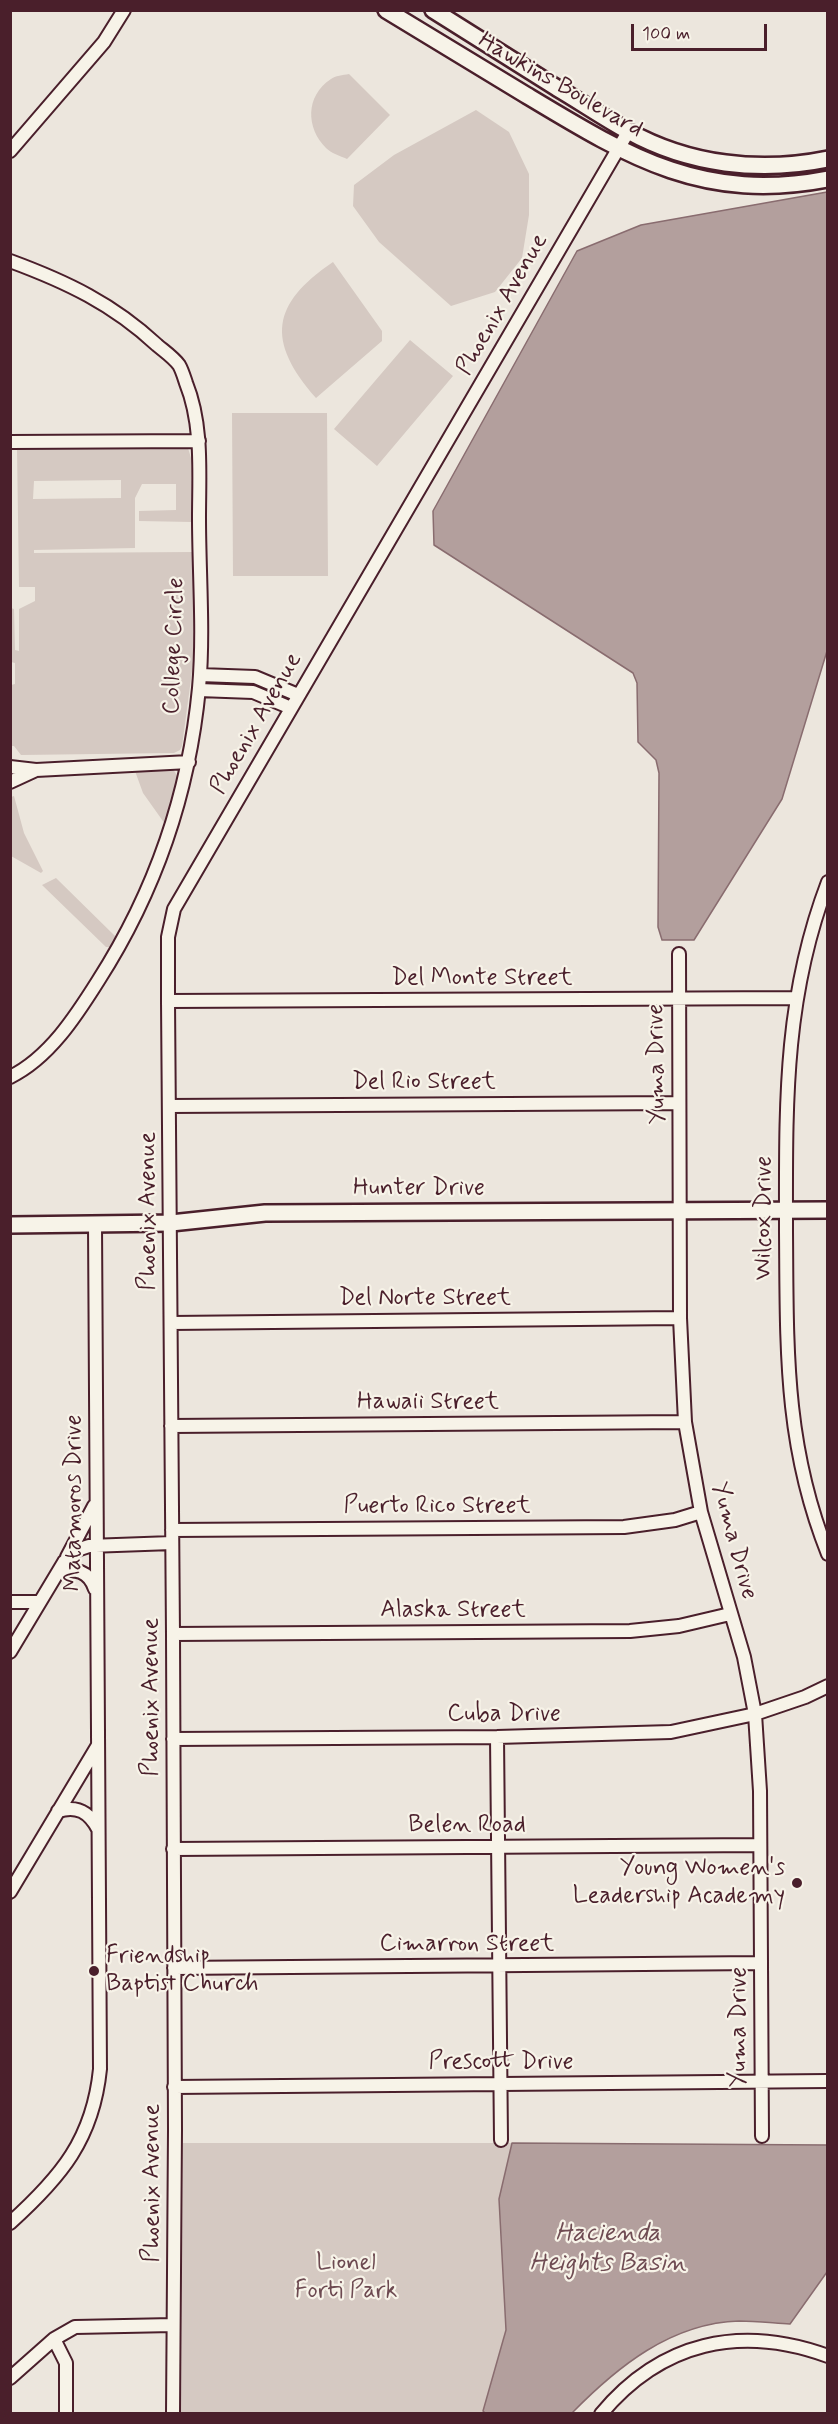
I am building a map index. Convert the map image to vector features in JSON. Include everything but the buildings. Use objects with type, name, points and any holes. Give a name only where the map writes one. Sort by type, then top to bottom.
[{"type":"main road","name":"Hawkins Boulevard","points":[[386,10],[617,148],[686,176],[744,186],[787,186],[828,179]]},
{"type":"main road","name":"Hawkins Boulevard","points":[[433,10],[628,132],[688,155],[745,167],[804,164],[828,159]]},
{"type":"main road","name":"Hunter Drive","points":[[10,1225],[171,1222],[265,1213],[828,1210]]},
{"type":"street","points":[[10,151],[104,42],[124,10]]},
{"type":"street","name":"Phoenix Avenue","points":[[173,2414],[173,1634],[168,937],[174,909],[628,132]]},
{"type":"street","name":"College Circle","points":[[10,261],[84,291],[130,320],[180,366],[194,400],[199,441],[200,675],[189,762],[168,840],[137,915],[85,1002],[54,1041],[36,1059],[10,1077]]},
{"type":"street","points":[[10,442],[199,441]]},
{"type":"street","points":[[200,675],[255,677],[298,695]]},
{"type":"street","points":[[199,690],[253,692],[291,708]]},
{"type":"street","points":[[10,767],[36,770],[189,762]]},
{"type":"street","points":[[10,782],[36,770]]},
{"type":"street","name":"Wilcox Drive","points":[[828,882],[813,924],[796,998],[786,1101],[788,1369],[797,1452],[806,1489],[828,1554]]},
{"type":"street","name":"Yuma Drive","points":[[679,954],[680,1318],[685,1422],[701,1512],[746,1668],[755,1714],[760,1791],[762,2136]]},
{"type":"street","name":"Del Monte Street","points":[[168,1001],[796,998]]},
{"type":"street","name":"Del Rio Street","points":[[169,1106],[679,1103]]},
{"type":"street","name":"Matamoros Drive","points":[[10,2223],[66,2167],[84,2135],[94,2106],[100,2069],[95,1545],[95,1224]]},
{"type":"street","name":"Del Norte Street","points":[[171,1323],[680,1318]]},
{"type":"street","name":"Hawaii Street","points":[[171,1426],[685,1422]]},
{"type":"street","points":[[10,1652],[61,1568],[96,1502]]},
{"type":"street","name":"Puerto Rico Street","points":[[172,1530],[624,1527],[664,1522],[701,1512]]},
{"type":"street","points":[[61,1568],[77,1550],[95,1545],[172,1543]]},
{"type":"street","points":[[61,1568],[83,1572],[92,1581],[97,1593]]},
{"type":"street","points":[[10,1602],[40,1602]]},
{"type":"street","name":"Alaska Street","points":[[173,1634],[630,1631],[679,1626],[730,1614]]},
{"type":"street","name":"Cuba Drive","points":[[173,1739],[497,1737],[671,1732],[755,1714],[805,1697],[828,1686]]},
{"type":"street","points":[[497,1737],[501,2140]]},
{"type":"street","points":[[10,1892],[98,1744]]},
{"type":"street","points":[[67,1795],[81,1785],[98,1782]]},
{"type":"street","points":[[58,1811],[74,1809],[83,1811],[93,1819],[98,1829]]},
{"type":"street","name":"Belen Road","points":[[173,1850],[760,1845]]},
{"type":"street","name":"Cimarron Street","points":[[174,1968],[760,1963]]},
{"type":"street","name":"Prescott Drive","points":[[174,2087],[828,2081]]},
{"type":"street","points":[[12,2374],[54,2339],[75,2327],[173,2325]]},
{"type":"street","points":[[54,2339],[66,2363],[66,2414]]},
{"type":"street","points":[[601,2414],[615,2396],[635,2379],[666,2360],[684,2352],[717,2343],[767,2341],[828,2356]]},
{"type":"street","points":[[806,2350],[828,2364]]},
{"type":"green space","points":[[349,74],[390,115],[347,159],[328,150],[319,140],[311,112],[316,94],[322,86],[333,78]]},
{"type":"green space","points":[[476,110],[509,132],[529,174],[529,215],[522,258],[495,292],[451,306],[379,242],[353,206],[354,185],[394,155]]},
{"type":"green space","points":[[333,262],[382,331],[382,341],[316,398],[289,359],[283,341],[282,324],[287,308],[297,293]]},
{"type":"green space","points":[[410,340],[453,376],[377,466],[334,429]]},
{"type":"green space","points":[[232,413],[327,413],[328,576],[233,576]]},
{"type":"green space","points":[[180,446],[188,448],[191,458],[192,522],[139,521],[139,511],[176,510],[176,484],[142,484],[135,498],[135,548],[34,550],[34,553],[193,552],[193,664],[180,750],[174,753],[21,755],[14,746],[11,746],[11,685],[15,684],[15,663],[11,662],[11,608],[14,609],[15,650],[19,651],[19,609],[35,601],[35,587],[19,587],[17,448]],"holes":[[[121,480],[121,498],[33,499],[34,481]]]},
{"type":"green space","points":[[170,767],[178,779],[178,786],[165,824],[143,793],[135,771]]},
{"type":"green space","points":[[14,796],[24,833],[43,871],[41,873],[11,856],[11,797]]},
{"type":"green space","points":[[56,878],[115,936],[116,940],[112,947],[106,947],[42,885]]},
{"type":"green space","name":"Lionel Forti Park","points":[[183,2143],[512,2143],[499,2199],[506,2330],[483,2411],[485,2413],[181,2414]]},
{"type":"water","points":[[827,192],[827,651],[782,799],[694,940],[662,940],[658,927],[659,773],[656,760],[638,742],[637,683],[633,673],[434,545],[433,511],[577,251],[641,225]]},
{"type":"water","name":"Hacienda Heights Basin","points":[[512,2143],[827,2145],[827,2272],[790,2324],[739,2321],[714,2324],[668,2339],[627,2364],[572,2413],[485,2413],[483,2411],[506,2330],[499,2199]]},
{"type":"place","name":"Young Women's Leadership Academy","points":[[797,1883]]},
{"type":"place","name":"Friendship Baptist Church","points":[[94,1971]]}]
